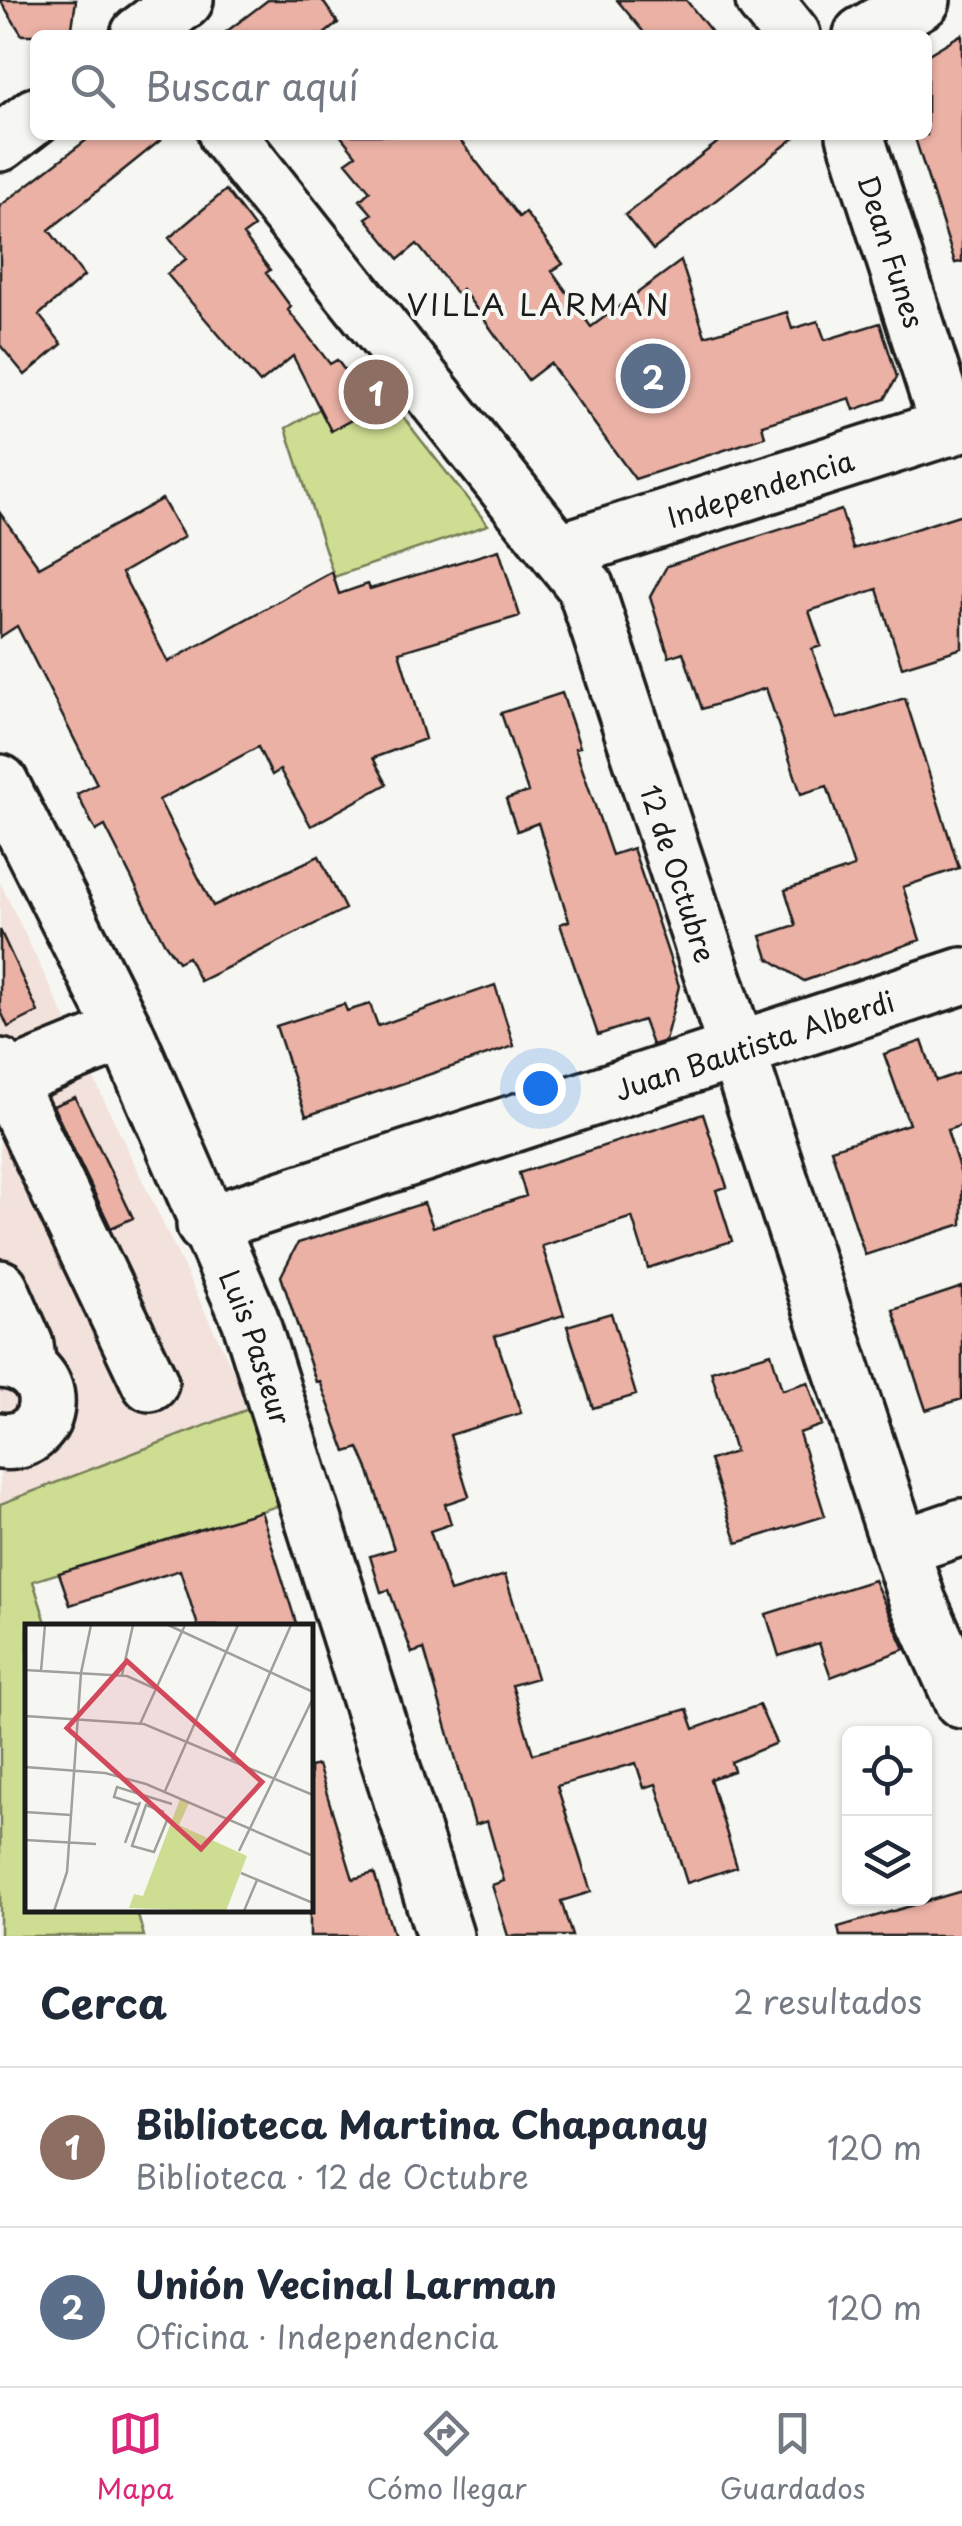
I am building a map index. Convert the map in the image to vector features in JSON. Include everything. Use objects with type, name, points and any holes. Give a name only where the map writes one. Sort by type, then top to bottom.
[{"type":"street","points":[[764,0],[788,30]]},
{"type":"street","points":[[871,30],[922,0]]},
{"type":"street","points":[[0,143],[30,120]]},
{"type":"street","name":"12 de Octubre","points":[[231,140],[584,586],[918,1602],[962,1700]]},
{"type":"street","name":"Dean Funes","points":[[857,140],[956,426]]},
{"type":"street","name":"Independencia","points":[[558,552],[956,426]]},
{"type":"street","name":"Luis Pasteur","points":[[0,783],[125,1032],[205,1225],[250,1319],[445,1936]]},
{"type":"street","name":"Juan Bautista Alberdi","points":[[205,1225],[962,976]]},
{"type":"street","points":[[125,1032],[2,1077],[150,1383]]},
{"type":"street","points":[[0,1288],[26,1345],[14,1364],[45,1387],[47,1406],[41,1423],[28,1436],[4,1444]]},
{"type":"street","points":[[900,1548],[962,1527]]},
{"type":"shaded area","points":[[0,882],[251,1408],[0,1504]]},
{"type":"green space","points":[[373,379],[488,525],[334,577],[286,428]]},
{"type":"green space","points":[[251,1408],[281,1505],[33,1581],[46,1624],[25,1624],[25,1911],[137,1911],[144,1936],[0,1936],[0,1504]]},
{"type":"building","points":[[0,0],[76,0],[72,30],[30,30],[30,35],[22,35]]},
{"type":"building","points":[[268,0],[322,0],[338,23],[329,30],[229,30]]},
{"type":"building","points":[[617,0],[686,0],[710,30],[642,30]]},
{"type":"building","points":[[962,34],[962,262],[955,263],[916,140],[932,140],[932,52]]},
{"type":"building","points":[[86,140],[161,140],[49,230],[84,276],[39,315],[62,344],[25,375],[0,345],[0,206]]},
{"type":"building","points":[[344,140],[460,140],[519,217],[525,212],[563,264],[552,271],[591,327],[681,261],[705,336],[787,312],[792,329],[818,321],[825,340],[880,323],[897,377],[885,399],[854,410],[850,398],[762,425],[765,437],[635,479],[550,363],[528,380],[462,289],[457,294],[417,244],[399,259],[366,218],[372,214],[360,200],[370,191],[346,162],[356,155]]},
{"type":"building","points":[[721,140],[792,140],[653,250],[625,215]]},
{"type":"building","points":[[226,190],[254,227],[243,235],[270,270],[266,273],[291,307],[288,310],[330,364],[337,360],[373,408],[331,431],[293,356],[260,383],[167,274],[186,259],[169,238]]},
{"type":"building","points":[[162,499],[184,537],[122,573],[168,662],[332,572],[339,594],[368,584],[370,589],[499,550],[520,616],[399,652],[425,739],[373,758],[387,784],[311,826],[280,770],[272,775],[258,747],[159,800],[213,906],[319,856],[345,909],[200,981],[188,957],[178,962],[164,942],[105,826],[96,831],[77,794],[97,784],[17,626],[0,637],[0,513],[39,567]]},
{"type":"building","points":[[841,510],[853,549],[962,514],[962,648],[902,667],[877,589],[809,611],[821,646],[812,649],[837,719],[905,698],[959,868],[903,887],[920,940],[804,981],[768,958],[761,936],[796,925],[785,890],[854,867],[827,786],[801,794],[766,688],[702,709],[683,652],[669,657],[650,597],[667,566]]},
{"type":"building","points":[[562,693],[580,747],[575,748],[612,855],[633,848],[679,986],[665,1041],[652,1045],[643,1020],[598,1035],[560,924],[569,921],[538,823],[517,831],[506,799],[528,792],[501,713]]},
{"type":"building","points":[[0,930],[38,1012],[8,1027],[0,1009]]},
{"type":"building","points":[[495,985],[514,1046],[306,1116],[276,1026],[344,1004],[347,1011],[370,1004],[378,1026]]},
{"type":"building","points":[[922,1041],[936,1081],[962,1072],[962,1125],[947,1130],[962,1178],[962,1224],[865,1255],[831,1149],[909,1124],[884,1054]]},
{"type":"building","points":[[75,1097],[133,1218],[111,1228],[53,1106]]},
{"type":"building","points":[[703,1114],[727,1187],[716,1190],[732,1241],[648,1268],[632,1217],[542,1246],[564,1315],[495,1336],[521,1413],[450,1435],[469,1496],[445,1504],[451,1524],[430,1531],[450,1592],[505,1575],[537,1678],[512,1685],[533,1754],[687,1709],[694,1729],[759,1705],[776,1743],[731,1762],[734,1771],[710,1779],[737,1867],[687,1883],[656,1784],[644,1788],[636,1763],[557,1786],[591,1892],[561,1901],[572,1936],[508,1936],[492,1885],[504,1881],[487,1821],[475,1825],[424,1649],[412,1653],[389,1590],[381,1592],[370,1556],[394,1549],[369,1471],[359,1448],[346,1452],[320,1381],[316,1382],[281,1276],[298,1243],[424,1203],[433,1227],[526,1196],[519,1173]]},
{"type":"building","points":[[962,1287],[962,1399],[926,1410],[893,1310]]},
{"type":"building","points":[[611,1313],[636,1395],[593,1408],[567,1326]]},
{"type":"building","points":[[771,1353],[782,1390],[808,1382],[822,1425],[799,1433],[825,1516],[737,1543],[710,1460],[735,1452],[711,1371]]},
{"type":"building","points":[[261,1511],[296,1624],[197,1624],[180,1570],[70,1605],[59,1573]]},
{"type":"building","points":[[874,1580],[905,1649],[831,1677],[819,1643],[779,1656],[766,1614]]},
{"type":"building","points":[[318,1765],[353,1879],[374,1873],[394,1936],[310,1936],[312,1766]]},
{"type":"building","points":[[962,1891],[962,1936],[840,1936],[838,1927],[910,1906],[932,1906],[932,1900]]},
{"type":"place","name":"Unión Vecinal Larman","points":[[653,376]]},
{"type":"place","name":"Biblioteca Martina Chapanay","points":[[376,392]]},
{"type":"district","name":"VILLA LARMAN","points":[[539,303]]}]
